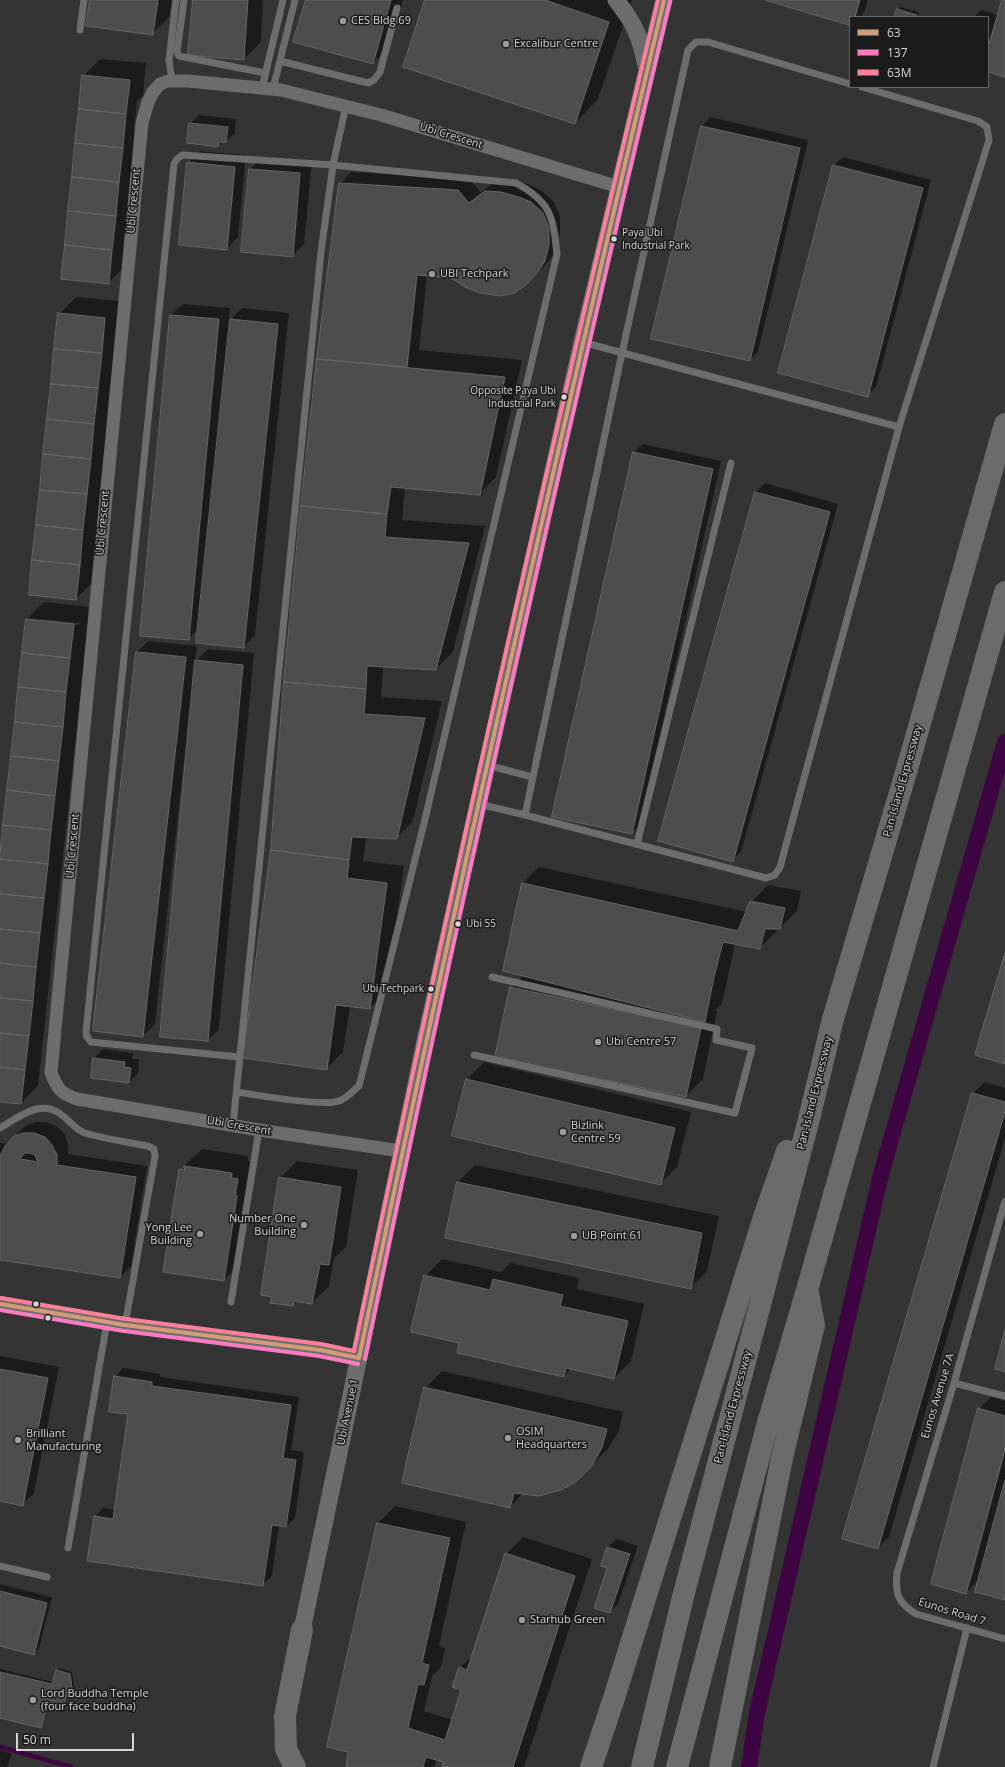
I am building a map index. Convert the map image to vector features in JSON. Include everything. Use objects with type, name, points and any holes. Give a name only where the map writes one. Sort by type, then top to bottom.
[{"type":"highway","name":"Pan-Island Expressway","points":[[642,1767],[684,1593],[809,1119],[833,1020],[909,762],[1005,424]]},
{"type":"highway","points":[[677,1767],[767,1426],[1005,592]]},
{"type":"highway","points":[[591,1767],[615,1695],[764,1217],[833,1020]]},
{"type":"highway","points":[[720,1767],[782,1458],[814,1325],[807,1290]]},
{"type":"highway","points":[[294,1767],[286,1749],[285,1716],[302,1630]]},
{"type":"highway","points":[[584,1767],[615,1695]]},
{"type":"street","points":[[616,0],[630,17],[640,40],[647,70]]},
{"type":"street","name":"Ubi Avenue 1","points":[[302,1630],[401,1151],[582,342],[664,0]]},
{"type":"street","name":"Ubi Crescent","points":[[401,1151],[259,1130],[77,1099],[63,1094],[55,1084],[51,1072],[142,123],[148,102],[153,92],[160,84],[172,80],[268,89],[346,105],[619,187]]},
{"type":"street","points":[[0,1304],[107,1322],[320,1350],[359,1358]]},
{"type":"lane","points":[[80,30],[84,0]]},
{"type":"lane","points":[[172,80],[169,60],[176,0]]},
{"type":"lane","points":[[184,0],[177,52],[180,56],[265,73]]},
{"type":"lane","points":[[268,89],[265,73],[283,0]]},
{"type":"lane","points":[[268,89],[280,61],[295,0]]},
{"type":"lane","points":[[280,61],[368,83],[374,80],[380,72],[397,8]]},
{"type":"lane","points":[[525,815],[622,353],[688,50],[696,42],[708,42],[849,84]]},
{"type":"lane","points":[[479,804],[766,878],[775,875],[780,867],[899,428],[989,140],[987,127],[978,121],[865,88]]},
{"type":"lane","points":[[233,1125],[321,252],[333,165],[346,105]]},
{"type":"lane","points":[[237,1092],[305,1101],[338,1102],[350,1095],[359,1086],[426,815],[557,254],[554,225],[544,204],[533,192],[516,183],[333,165],[182,155],[174,164],[86,1032],[87,1037],[91,1042],[240,1057]]},
{"type":"lane","points":[[582,342],[899,428]]},
{"type":"lane","points":[[637,844],[731,463]]},
{"type":"lane","points":[[487,765],[532,777]]},
{"type":"lane","points":[[474,1055],[735,1113],[752,1048],[716,1040],[717,1029],[492,977]]},
{"type":"lane","points":[[0,1128],[26,1111],[42,1108],[51,1109],[62,1114],[83,1132],[148,1146],[154,1149],[155,1156],[125,1324]]},
{"type":"lane","points":[[231,1302],[259,1130]]},
{"type":"lane","name":"Eunos Avenue 7A","points":[[898,1597],[896,1587],[897,1574],[954,1383],[1005,1201]]},
{"type":"lane","points":[[68,1548],[107,1322]]},
{"type":"lane","points":[[954,1383],[1005,1396]]},
{"type":"lane","points":[[0,1566],[47,1577]]},
{"type":"lane","name":"Eunos Road 7","points":[[898,1597],[906,1608],[916,1614],[1005,1639]]},
{"type":"lane","points":[[933,1767],[967,1628]]},
{"type":"building","points":[[90,0],[158,0],[153,35],[86,26]]},
{"type":"building","points":[[193,0],[248,0],[244,60],[188,55]]},
{"type":"building","name":"CES Bldg 69","points":[[306,0],[391,0],[373,64],[293,42]]},
{"type":"building","name":"Excalibur Centre","points":[[425,0],[545,0],[609,22],[575,124],[403,67]]},
{"type":"building","points":[[765,0],[860,0],[855,16],[849,16],[849,25]]},
{"type":"building","points":[[1002,0],[1005,0],[1005,77],[989,72],[989,43]]},
{"type":"building","points":[[897,9],[917,15],[917,16],[894,16]]},
{"type":"building","points":[[82,75],[130,80],[126,114],[79,109]]},
{"type":"building","points":[[79,109],[126,114],[123,148],[75,143]]},
{"type":"building","points":[[189,123],[228,127],[226,142],[219,142],[218,147],[187,143]]},
{"type":"building","points":[[701,126],[800,148],[750,361],[651,339]]},
{"type":"building","points":[[75,143],[123,148],[119,182],[72,177]]},
{"type":"building","points":[[187,162],[235,167],[227,250],[179,245]]},
{"type":"building","points":[[833,165],[923,188],[868,397],[778,373]]},
{"type":"building","points":[[249,169],[300,173],[293,257],[241,252]]},
{"type":"building","points":[[72,177],[119,182],[116,216],[68,211]]},
{"type":"building","name":"UBI Techpark","points":[[339,183],[458,190],[469,203],[485,191],[501,192],[519,197],[531,202],[543,213],[549,229],[549,245],[545,261],[527,284],[515,293],[501,296],[480,293],[465,287],[451,278],[417,275],[407,367],[317,359]]},
{"type":"building","points":[[68,211],[116,216],[112,250],[65,245]]},
{"type":"building","points":[[65,245],[112,250],[109,284],[61,279]]},
{"type":"building","points":[[58,313],[105,318],[102,353],[54,349]]},
{"type":"building","points":[[170,315],[219,319],[189,640],[140,636]]},
{"type":"building","points":[[230,319],[278,324],[244,648],[196,643]]},
{"type":"building","points":[[54,349],[102,353],[98,388],[51,384]]},
{"type":"building","points":[[317,359],[505,377],[480,495],[391,487],[387,514],[301,506]]},
{"type":"building","points":[[51,384],[98,388],[94,424],[47,419]]},
{"type":"building","points":[[47,419],[94,424],[91,459],[43,454]]},
{"type":"building","points":[[633,452],[713,469],[632,834],[552,817]]},
{"type":"building","points":[[43,454],[91,459],[87,494],[40,490]]},
{"type":"building","points":[[40,490],[87,494],[83,530],[36,525]]},
{"type":"building","points":[[755,492],[830,512],[733,862],[658,841]]},
{"type":"building","points":[[301,506],[387,514],[385,537],[469,543],[436,670],[367,666],[366,689],[284,682]]},
{"type":"building","points":[[36,525],[83,530],[80,565],[32,560]]},
{"type":"building","points":[[32,560],[80,565],[76,600],[29,595]]},
{"type":"building","points":[[26,619],[74,624],[70,658],[22,653]]},
{"type":"building","points":[[136,652],[186,657],[143,1037],[93,1031]]},
{"type":"building","points":[[22,653],[70,658],[66,692],[18,687]]},
{"type":"building","points":[[195,660],[243,665],[208,1041],[160,1037]]},
{"type":"building","points":[[284,682],[366,689],[364,714],[425,718],[397,839],[352,837],[349,860],[271,850]]},
{"type":"building","points":[[18,687],[66,692],[63,727],[15,722]]},
{"type":"building","points":[[15,722],[63,727],[59,761],[11,756]]},
{"type":"building","points":[[11,756],[59,761],[55,796],[7,790]]},
{"type":"building","points":[[7,790],[55,796],[51,830],[3,825]]},
{"type":"building","points":[[3,825],[51,830],[48,864],[0,859]]},
{"type":"building","name":"UBI Techpark","points":[[271,850],[349,860],[347,878],[387,883],[370,1009],[336,1005],[327,1070],[243,1058]]},
{"type":"building","points":[[0,859],[48,864],[44,898],[0,894]]},
{"type":"building","name":"Ubi 55","points":[[522,883],[738,931],[750,901],[785,908],[780,929],[765,929],[760,949],[723,942],[705,1022],[503,971]]},
{"type":"building","points":[[0,894],[44,898],[40,933],[0,929]]},
{"type":"building","points":[[0,929],[40,933],[36,967],[0,963]]},
{"type":"building","points":[[1005,953],[1005,1064],[975,1055]]},
{"type":"building","points":[[0,963],[36,967],[33,1001],[0,998]]},
{"type":"building","name":"Ubi Centre 57","points":[[510,987],[701,1028],[686,1097],[495,1057]]},
{"type":"building","points":[[0,998],[33,1001],[29,1036],[0,1033]]},
{"type":"building","points":[[0,1033],[29,1036],[25,1070],[0,1067]]},
{"type":"building","points":[[93,1058],[125,1062],[124,1067],[131,1068],[129,1083],[91,1078]]},
{"type":"building","points":[[0,1067],[25,1070],[21,1104],[0,1102]]},
{"type":"building","name":"Bizlink Centre 59","points":[[466,1079],[675,1128],[661,1185],[452,1136]]},
{"type":"building","points":[[972,1093],[1005,1102],[1005,1112],[878,1549],[842,1539]]},
{"type":"building","points":[[23,1133],[34,1133],[45,1137],[52,1145],[57,1155],[57,1165],[136,1177],[120,1278],[0,1260],[0,1156],[5,1146],[13,1137]],"holes":[[[25,1153],[35,1155],[38,1162],[20,1159]]]},
{"type":"building","name":"Yong Lee Building","points":[[184,1166],[232,1173],[231,1178],[238,1179],[235,1196],[237,1196],[224,1281],[163,1272],[179,1169],[184,1170]]},
{"type":"building","name":"Number One Building","points":[[279,1177],[341,1187],[329,1265],[320,1264],[312,1304],[294,1301],[293,1306],[270,1303],[272,1297],[261,1295]]},
{"type":"building","name":"UB Point 61","points":[[457,1182],[702,1233],[691,1289],[445,1238]]},
{"type":"building","points":[[424,1275],[490,1290],[493,1279],[563,1295],[560,1306],[628,1321],[614,1379],[566,1368],[564,1377],[457,1353],[459,1343],[411,1332]]},
{"type":"building","points":[[1005,1330],[1005,1372],[995,1369]]},
{"type":"building","name":"Brilliant Manufacturing","points":[[0,1369],[48,1378],[23,1506],[0,1501]]},
{"type":"building","points":[[114,1376],[152,1382],[152,1386],[291,1405],[283,1458],[296,1460],[286,1527],[272,1525],[263,1586],[87,1561],[94,1516],[113,1519],[128,1414],[109,1412]]},
{"type":"building","name":"OSIM Headquarters","points":[[424,1387],[607,1429],[602,1448],[590,1468],[576,1482],[561,1490],[539,1496],[514,1493],[510,1508],[402,1483]]},
{"type":"building","points":[[978,1408],[1005,1416],[1005,1449],[966,1594],[931,1584]]},
{"type":"building","points":[[1005,1480],[1005,1600],[975,1592]]},
{"type":"building","name":"Starhub Green","points":[[377,1523],[450,1538],[422,1663],[429,1665],[424,1685],[418,1684],[408,1728],[445,1740],[461,1690],[452,1687],[459,1667],[467,1670],[505,1553],[575,1576],[513,1767],[442,1767],[443,1762],[426,1757],[423,1767],[346,1767],[348,1752],[327,1747]]},
{"type":"building","points":[[607,1547],[630,1554],[610,1613],[594,1608],[607,1568],[601,1566]]},
{"type":"building","points":[[0,1591],[47,1603],[34,1655],[0,1646]]},
{"type":"building","name":"Lord Buddha Temple (four face buddha)","points":[[56,1670],[70,1674],[73,1694],[67,1693],[63,1710],[47,1707],[41,1728],[0,1718],[0,1672],[52,1684]]},
{"type":"waterway","points":[[749,1767],[757,1713],[881,1174],[1005,742]]},
{"type":"waterway","points":[[0,1747],[72,1767]]},
{"type":"transit line","name":"63M","points":[[1,1298],[126,1319],[321,1344],[354,1351],[426,1012],[501,674],[578,337],[658,0]]},
{"type":"transit line","name":"63","points":[[359,1358],[469,848],[545,508],[664,0]]},
{"type":"transit line","name":"137","points":[[365,1359],[437,1019],[512,679],[670,1]]},
{"type":"transit line","name":"63","points":[[0,1304],[125,1325],[320,1350],[359,1358]]},
{"type":"transit line","name":"137","points":[[0,1310],[124,1331],[319,1356],[358,1364]]},
{"type":"place","name":"CES Bldg 69","points":[[343,21]]},
{"type":"place","name":"Excalibur Centre","points":[[506,44]]},
{"type":"place","name":"Paya Ubi Industrial Park","points":[[614,239]]},
{"type":"place","name":"UBI Techpark","points":[[432,274]]},
{"type":"place","name":"Opposite Paya Ubi Industrial Park","points":[[564,397]]},
{"type":"place","name":"Ubi 55","points":[[458,924]]},
{"type":"place","name":"Ubi Techpark","points":[[431,989]]},
{"type":"place","name":"Ubi Centre 57","points":[[598,1042]]},
{"type":"place","name":"Bizlink Centre 59","points":[[563,1132]]},
{"type":"place","name":"Number One Building","points":[[304,1225]]},
{"type":"place","name":"Yong Lee Building","points":[[200,1234]]},
{"type":"place","name":"UB Point 61","points":[[574,1236]]},
{"type":"place","name":"OSIM Headquarters","points":[[508,1438]]},
{"type":"place","name":"Brilliant Manufacturing","points":[[18,1440]]},
{"type":"place","name":"Starhub Green","points":[[522,1620]]},
{"type":"place","name":"Lord Buddha Temple (four face buddha)","points":[[33,1700]]}]
